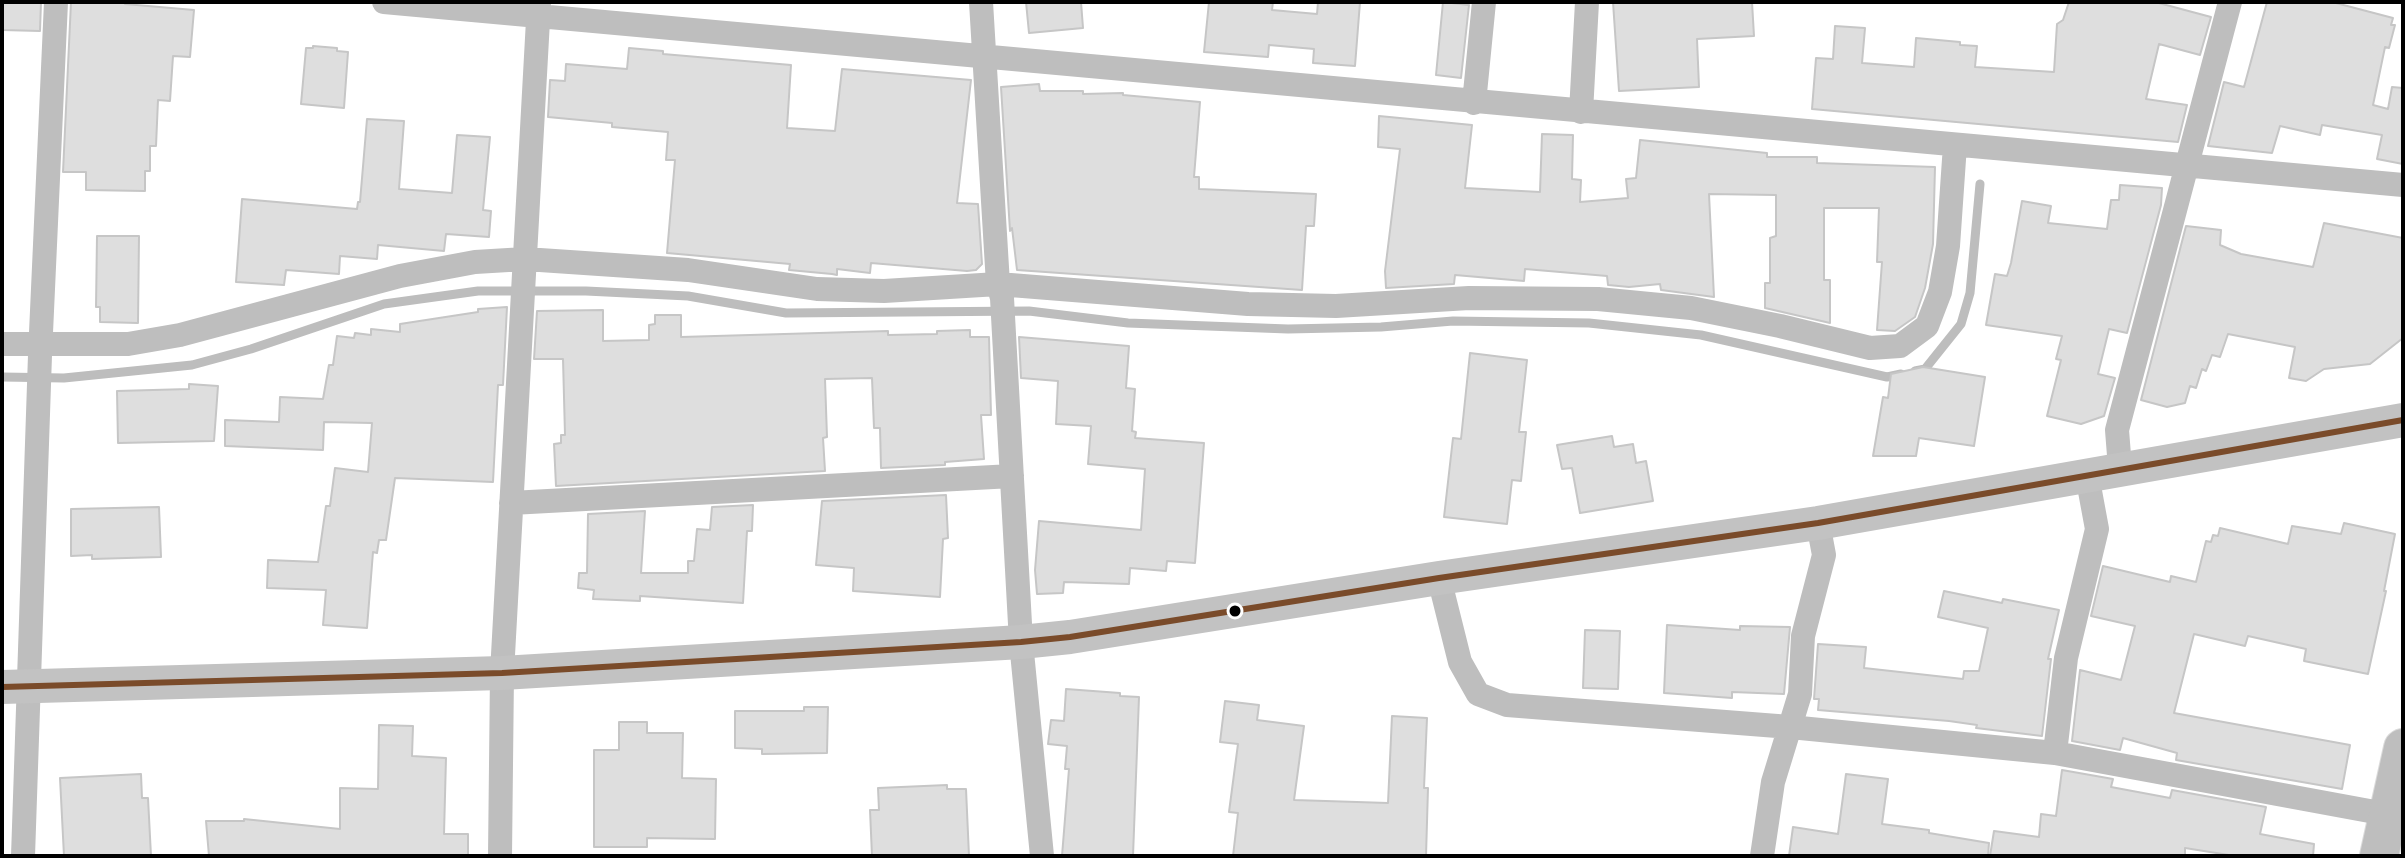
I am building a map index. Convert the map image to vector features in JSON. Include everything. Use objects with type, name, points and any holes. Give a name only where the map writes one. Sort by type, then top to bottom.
[{"type":"main road","points":[[16,687],[502,673],[1070,637],[1439,578],[1818,523],[2403,420]]},
{"type":"main road","points":[[2379,856],[2396,816],[2403,748]]},
{"type":"street","points":[[23,856],[16,687],[39,394],[56,2]]},
{"type":"street","points":[[384,2],[539,9],[1474,103],[2403,185]]},
{"type":"street","points":[[981,2],[1021,642],[1042,856]]},
{"type":"street","points":[[1474,103],[1484,2]]},
{"type":"street","points":[[1581,112],[1587,2]]},
{"type":"street","points":[[2120,468],[2117,430],[2230,2]]},
{"type":"street","points":[[500,856],[502,673],[539,9]]},
{"type":"street","points":[[2,344],[40,349],[128,344],[180,335],[400,276],[475,262],[688,270],[817,289],[1001,301],[1336,306],[1469,298],[1598,299],[1691,308],[1870,348],[1900,346],[1927,326],[1940,292],[1948,246],[1955,145]]},
{"type":"street","points":[[2055,753],[2066,658],[2097,529],[2087,475]]},
{"type":"street","points":[[511,503],[1012,476]]},
{"type":"street","points":[[1762,856],[1773,782],[1800,694],[1803,636],[1824,555],[1818,523]]},
{"type":"street","points":[[1439,578],[1460,662],[1478,694],[1507,705],[1790,727],[2055,753],[2396,816]]},
{"type":"building","points":[[2,2],[41,2],[40,31],[2,30]]},
{"type":"building","points":[[71,2],[125,2],[194,10],[190,57],[173,56],[170,101],[158,100],[156,146],[150,146],[150,171],[145,171],[145,191],[86,190],[86,172],[63,172]]},
{"type":"building","points":[[1026,2],[1081,2],[1083,28],[1029,33]]},
{"type":"building","points":[[1209,2],[1273,2],[1272,10],[1317,14],[1318,2],[1360,2],[1355,66],[1313,63],[1314,49],[1269,45],[1268,57],[1204,52]]},
{"type":"building","points":[[1443,2],[1469,5],[1461,78],[1436,75]]},
{"type":"building","points":[[1613,2],[1752,2],[1754,36],[1697,39],[1699,87],[1619,91]]},
{"type":"building","points":[[2069,2],[2155,2],[2211,17],[2200,55],[2159,44],[2146,99],[2187,105],[2178,142],[1812,109],[1816,58],[1833,59],[1835,26],[1865,28],[1862,63],[1914,67],[1916,38],[1977,46],[1975,67],[2054,72],[2057,24],[2063,20]]},
{"type":"building","points":[[2267,2],[2332,2],[2393,18],[2391,25],[2395,25],[2389,48],[2385,47],[2373,105],[2388,109],[2392,87],[2403,88],[2403,164],[2377,159],[2382,135],[2322,125],[2320,135],[2280,126],[2272,153],[2208,146],[2224,82],[2244,87]]},
{"type":"building","points":[[313,46],[348,52],[344,108],[301,104],[306,48]]},
{"type":"building","points":[[629,48],[663,51],[663,54],[791,65],[787,128],[835,131],[842,69],[971,80],[957,203],[978,204],[982,264],[976,270],[967,271],[871,263],[870,273],[837,269],[837,275],[789,270],[790,264],[667,253],[675,160],[666,160],[668,132],[548,117],[550,80],[565,81],[566,64],[627,69]]},
{"type":"building","points":[[1039,84],[1040,91],[1123,93],[1200,102],[1194,177],[1199,177],[1199,189],[1316,194],[1314,226],[1306,226],[1302,290],[1017,270],[1012,228],[1010,231],[1001,87]]},
{"type":"building","points":[[1379,116],[1472,125],[1465,188],[1540,192],[1542,134],[1573,135],[1572,179],[1581,180],[1580,202],[1628,198],[1626,179],[1636,178],[1640,140],[1767,153],[1767,157],[1817,157],[1817,163],[1935,167],[1933,244],[1925,288],[1915,317],[1895,331],[1877,330],[1882,262],[1877,262],[1879,208],[1824,208],[1824,280],[1830,280],[1830,323],[1765,308],[1765,283],[1770,283],[1770,238],[1776,236],[1776,195],[1709,194],[1714,297],[1661,290],[1660,284],[1629,287],[1608,285],[1607,276],[1525,269],[1524,281],[1455,275],[1454,284],[1386,288],[1385,271],[1400,149],[1378,147]]},
{"type":"building","points":[[367,119],[404,121],[399,189],[452,193],[457,135],[490,137],[483,210],[491,211],[489,237],[446,234],[444,251],[378,245],[377,259],[340,256],[339,274],[286,270],[284,285],[236,282],[242,199],[357,209]]},
{"type":"building","points":[[2120,185],[2162,188],[2161,205],[2127,333],[2109,329],[2098,374],[2115,378],[2104,416],[2081,424],[2047,416],[2061,360],[2056,359],[2062,336],[1986,325],[1995,274],[2007,276],[2022,201],[2051,206],[2048,223],[2107,229],[2111,200],[2119,200]]},
{"type":"building","points":[[2324,223],[2403,238],[2403,338],[2370,364],[2324,369],[2306,381],[2289,378],[2295,347],[2228,334],[2220,357],[2212,355],[2206,371],[2202,369],[2196,388],[2190,386],[2185,403],[2167,407],[2141,400],[2186,226],[2221,230],[2220,245],[2241,254],[2313,267]]},
{"type":"building","points":[[97,236],[139,236],[138,323],[100,322],[100,307],[96,307]]},
{"type":"building","points":[[507,307],[503,385],[498,385],[493,482],[395,478],[386,540],[379,540],[377,553],[373,552],[367,628],[323,625],[326,590],[267,588],[268,560],[318,562],[335,468],[368,472],[372,423],[324,422],[323,450],[225,446],[225,420],[279,422],[280,397],[323,399],[337,336],[354,338],[355,333],[371,335],[371,329],[400,332],[400,324],[478,312],[478,309]]},
{"type":"building","points":[[603,310],[603,341],[649,340],[649,325],[655,324],[655,315],[681,315],[681,337],[888,331],[888,335],[937,334],[937,331],[970,330],[970,337],[989,337],[991,415],[981,415],[984,459],[945,462],[945,465],[881,468],[880,428],[874,428],[872,378],[825,379],[825,471],[556,486],[554,444],[561,443],[561,435],[565,435],[563,359],[534,359],[537,311]]},
{"type":"building","points":[[1019,337],[1129,346],[1126,388],[1135,389],[1132,431],[1136,432],[1135,438],[1204,443],[1195,563],[1167,561],[1166,571],[1130,568],[1129,584],[1064,582],[1063,593],[1037,594],[1035,570],[1039,521],[1141,530],[1145,469],[1088,464],[1091,426],[1056,424],[1058,381],[1021,378]]},
{"type":"building","points":[[1470,353],[1527,360],[1519,432],[1526,432],[1521,481],[1512,480],[1507,524],[1444,517],[1453,438],[1461,439]]},
{"type":"building","points":[[1923,367],[1985,377],[1974,446],[1919,438],[1916,456],[1873,456],[1883,397],[1888,398],[1891,374]]},
{"type":"building","points":[[189,384],[218,386],[214,441],[118,443],[117,391],[189,389]]},
{"type":"building","points":[[1612,436],[1614,447],[1633,444],[1636,463],[1646,461],[1653,501],[1580,513],[1572,468],[1562,469],[1557,445]]},
{"type":"building","points":[[946,495],[948,538],[943,539],[940,597],[853,591],[854,568],[816,565],[822,501]]},
{"type":"building","points":[[753,505],[752,531],[747,531],[743,603],[640,596],[640,601],[593,599],[594,590],[578,588],[579,573],[587,573],[588,514],[645,511],[641,573],[688,573],[688,561],[694,561],[697,529],[710,530],[712,507]]},
{"type":"building","points":[[159,507],[161,557],[92,559],[92,555],[71,556],[71,509]]},
{"type":"building","points":[[2344,523],[2395,534],[2368,674],[2304,661],[2306,649],[2248,636],[2245,646],[2194,634],[2174,713],[2350,745],[2342,789],[2176,760],[2177,753],[2123,738],[2120,750],[2072,741],[2080,670],[2121,680],[2135,626],[2091,616],[2103,566],[2170,582],[2171,576],[2196,582],[2206,541],[2211,542],[2213,535],[2218,536],[2220,528],[2288,544],[2292,526],[2341,534]]},
{"type":"building","points":[[1944,591],[2059,610],[2048,659],[2051,659],[2042,736],[1976,728],[1977,725],[1949,721],[1818,710],[1819,699],[1814,699],[1818,644],[1866,647],[1864,668],[1963,679],[1964,671],[1979,671],[1988,628],[1938,617]]},
{"type":"building","points":[[1667,625],[1740,630],[1740,626],[1790,627],[1784,694],[1732,692],[1732,698],[1664,693]]},
{"type":"building","points":[[1585,630],[1620,631],[1618,689],[1583,688]]},
{"type":"building","points":[[1066,689],[1139,697],[1133,856],[1062,856],[1069,769],[1065,769],[1067,746],[1048,744],[1051,720],[1064,721]]},
{"type":"building","points":[[1225,701],[1259,705],[1257,720],[1304,726],[1294,800],[1388,803],[1392,716],[1427,718],[1424,788],[1428,788],[1426,856],[1233,856],[1238,813],[1229,812],[1238,744],[1220,742]]},
{"type":"building","points":[[804,707],[828,707],[827,753],[762,754],[762,749],[735,748],[735,711],[804,711]]},
{"type":"building","points":[[619,722],[647,722],[647,733],[683,733],[682,778],[716,779],[715,839],[647,838],[647,847],[594,847],[594,750],[619,750]]},
{"type":"building","points":[[379,725],[413,726],[412,756],[446,758],[444,834],[468,834],[468,856],[209,856],[206,821],[244,819],[340,829],[340,788],[378,789]]},
{"type":"building","points":[[2062,770],[2113,779],[2111,787],[2170,798],[2172,790],[2266,807],[2260,834],[2314,844],[2313,856],[2235,856],[2185,848],[2185,856],[1990,856],[1994,831],[2039,837],[2041,814],[2056,816]]},
{"type":"building","points":[[141,774],[142,798],[148,798],[151,856],[64,856],[60,778]]},
{"type":"building","points":[[1846,774],[1888,779],[1882,824],[1989,843],[1988,856],[1789,856],[1793,827],[1838,834]]},
{"type":"building","points":[[947,785],[947,789],[966,789],[969,856],[872,856],[870,810],[879,810],[878,788]]},
{"type":"waterway","points":[[1915,371],[1925,369],[1961,324],[1970,293],[1980,184]]},
{"type":"waterway","points":[[2,377],[64,378],[192,365],[251,349],[384,304],[478,291],[586,291],[688,296],[786,313],[1029,311],[1128,323],[1288,329],[1381,327],[1453,321],[1589,323],[1701,335],[1887,377],[1901,374]]},
{"type":"transit line","points":[[2,687],[502,673],[1070,637],[1439,578],[1818,523],[2403,420]]}]
